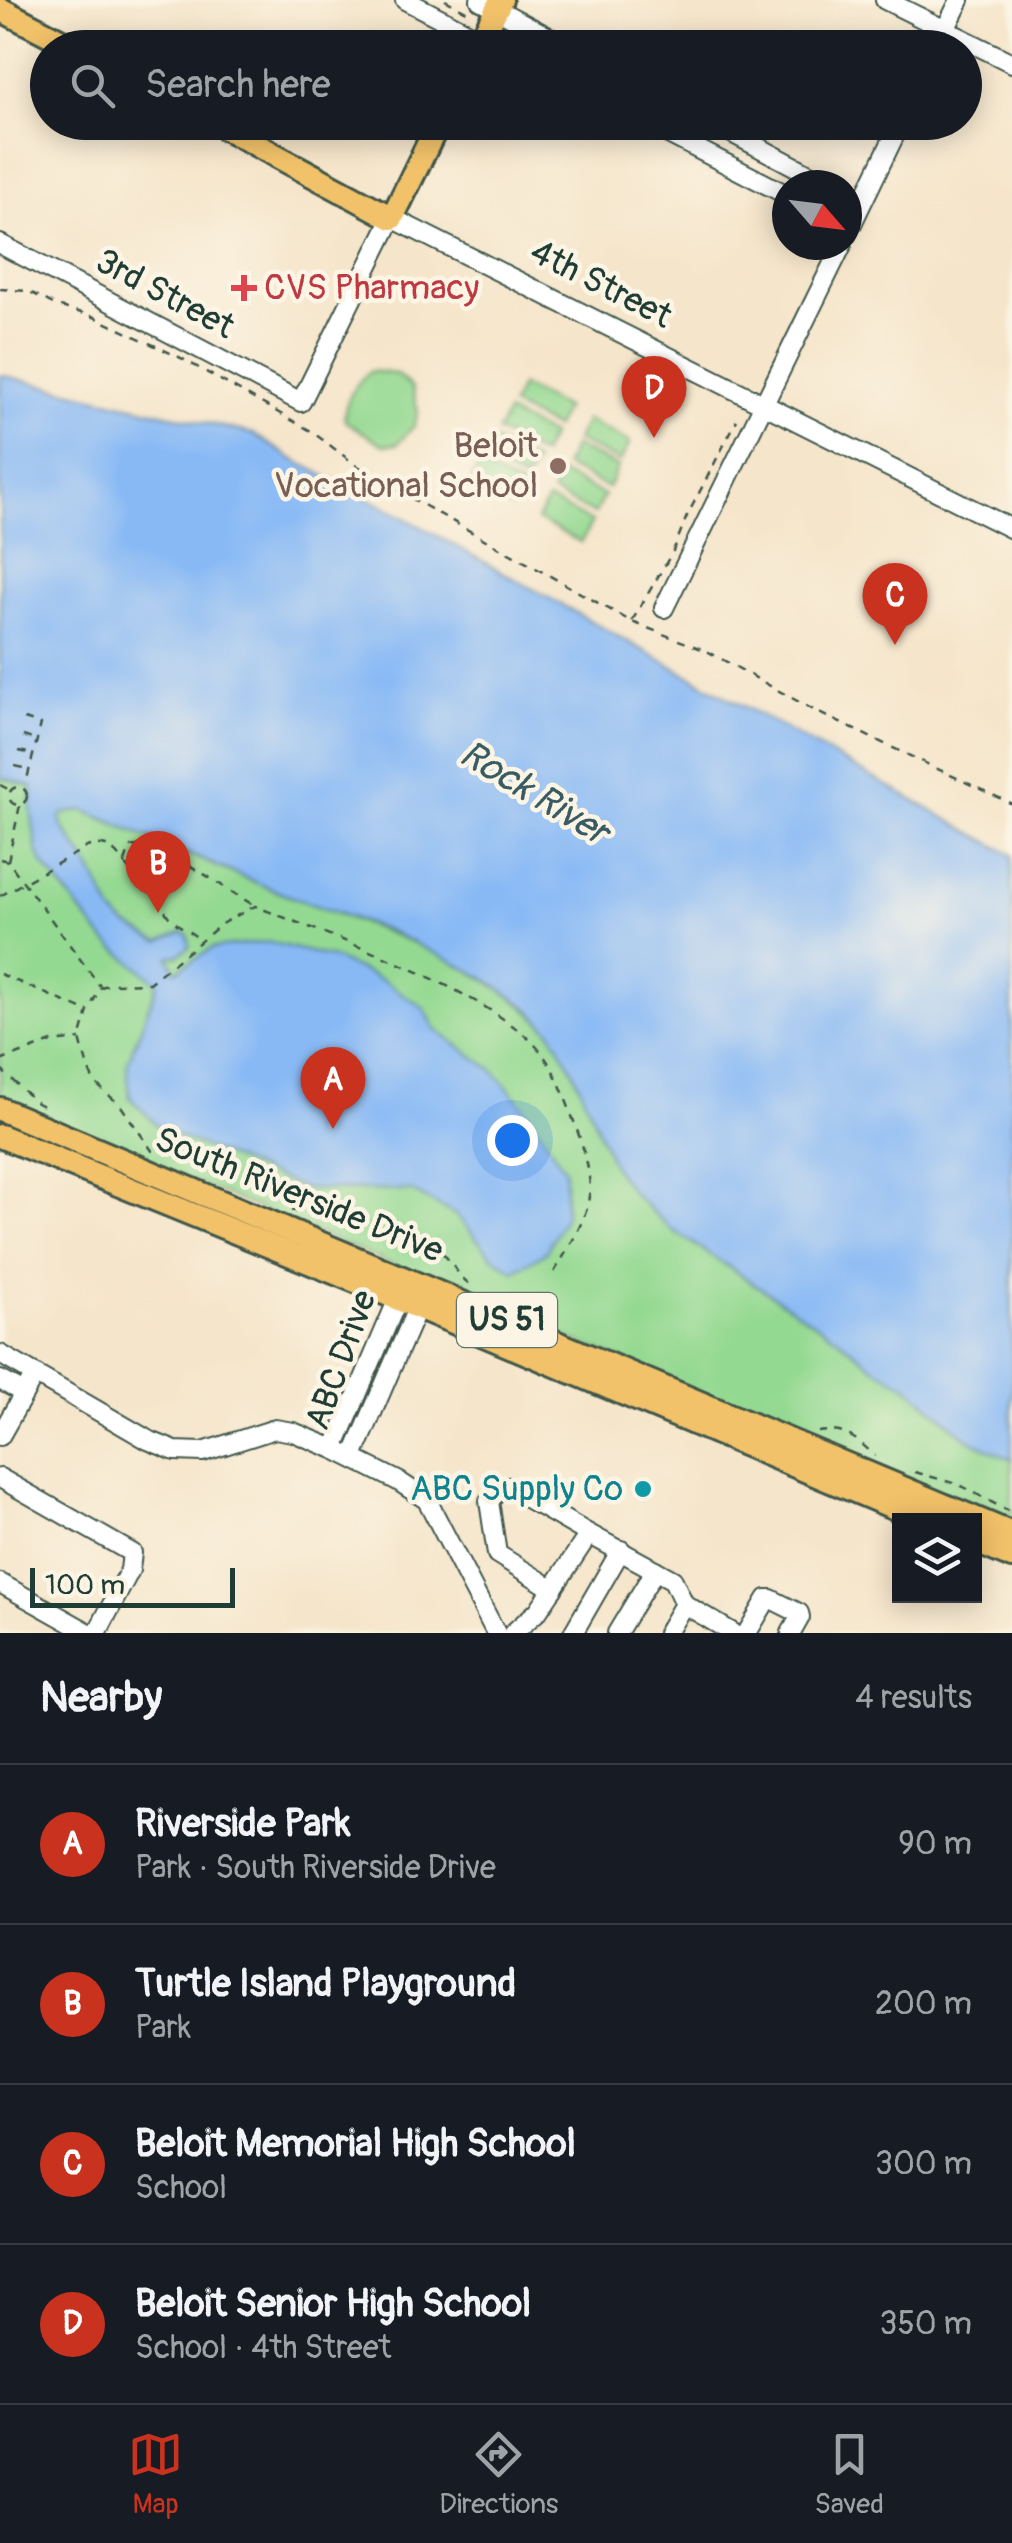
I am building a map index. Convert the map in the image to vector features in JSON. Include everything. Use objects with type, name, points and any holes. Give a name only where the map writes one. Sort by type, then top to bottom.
[{"type":"main road","points":[[488,30],[492,3]]},
{"type":"main road","points":[[1,5],[44,30]]},
{"type":"main road","name":"4th Street","points":[[247,140],[392,218]]},
{"type":"main road","points":[[392,218],[431,140]]},
{"type":"main road","name":"South Riverside Drive","points":[[0,1110],[908,1513]]},
{"type":"main road","name":"South Riverside Drive","points":[[0,1136],[413,1292],[1012,1534]]},
{"type":"main road","points":[[982,1544],[1012,1557]]},
{"type":"street","points":[[404,0],[458,30]]},
{"type":"street","points":[[885,0],[945,30],[960,0]]},
{"type":"street","points":[[492,3],[538,30]]},
{"type":"street","points":[[982,48],[1012,63]]},
{"type":"street","points":[[680,140],[772,187]]},
{"type":"street","points":[[746,140],[802,170]]},
{"type":"street","points":[[862,186],[890,140]]},
{"type":"street","name":"4th Street","points":[[392,218],[1012,529]]},
{"type":"street","name":"3rd Street","points":[[0,244],[300,402],[392,218]]},
{"type":"street","points":[[664,608],[756,402],[832,260]]},
{"type":"street","name":"ABC Drive","points":[[413,1292],[334,1449],[427,1500],[496,1633]]},
{"type":"street","name":"ABC Drive","points":[[354,1458],[413,1292]]},
{"type":"street","points":[[0,1354],[148,1440],[174,1451],[203,1452],[275,1429],[334,1449]]},
{"type":"street","points":[[0,1436],[35,1374]]},
{"type":"street","points":[[0,1380],[24,1393]]},
{"type":"street","points":[[0,1478],[132,1554],[130,1570],[93,1633],[0,1583]]},
{"type":"street","points":[[553,1589],[497,1554],[490,1502],[502,1486],[673,1580],[684,1604],[734,1633]]},
{"type":"street","points":[[512,1633],[538,1611],[589,1534]]},
{"type":"street","points":[[574,1633],[621,1550]]},
{"type":"street","points":[[617,1633],[654,1570]]},
{"type":"street","points":[[746,1633],[770,1599],[798,1613],[800,1617],[791,1633]]},
{"type":"street","points":[[667,1633],[684,1604]]},
{"type":"path","points":[[0,290],[28,291],[181,358],[311,431],[356,465],[499,550],[632,622],[707,651],[819,713],[1012,804]]},
{"type":"path","points":[[632,622],[673,551],[687,516],[756,402]]},
{"type":"path","points":[[24,720],[41,724],[26,783]]},
{"type":"path","points":[[22,736],[37,740]]},
{"type":"path","points":[[18,751],[33,755]]},
{"type":"path","points":[[15,766],[30,770]]},
{"type":"path","points":[[0,785],[11,791],[24,790],[26,799],[20,805],[8,861]]},
{"type":"path","points":[[11,791],[10,801],[20,805]]},
{"type":"path","points":[[0,896],[95,844],[114,849],[161,901],[171,919],[201,941]]},
{"type":"path","points":[[124,862],[130,847],[152,847],[171,855],[256,906],[450,990],[531,1041],[557,1076],[584,1146],[592,1182],[588,1211],[552,1274]]},
{"type":"path","points":[[0,859],[8,861],[101,987]]},
{"type":"path","points":[[138,1147],[154,1153],[121,1106],[94,1082],[80,1038],[88,1011],[101,987],[149,983],[223,923],[256,906]]},
{"type":"path","points":[[0,974],[88,1011]]},
{"type":"path","points":[[0,1060],[52,1042],[80,1038]]},
{"type":"path","points":[[0,1069],[50,1110]]},
{"type":"path","points":[[289,1210],[372,1220],[413,1236],[438,1248],[461,1278],[480,1290]]},
{"type":"path","points":[[806,1430],[840,1430],[850,1434],[882,1461]]},
{"type":"path","points":[[908,1470],[960,1486],[1012,1513]]},
{"type":"green space","points":[[371,371],[396,374],[412,388],[418,411],[414,426],[397,444],[383,445],[345,421],[352,393]]},
{"type":"green space","points":[[521,386],[565,408],[555,428],[511,406]]},
{"type":"green space","points":[[507,413],[551,435],[541,455],[497,432]]},
{"type":"green space","points":[[586,420],[630,442],[620,462],[576,440]]},
{"type":"green space","points":[[491,439],[535,462],[525,481],[481,459]]},
{"type":"green space","points":[[574,446],[618,467],[608,488],[564,466]]},
{"type":"green space","points":[[479,466],[523,488],[513,508],[469,486]]},
{"type":"green space","points":[[561,474],[604,495],[595,514],[552,493]]},
{"type":"green space","points":[[548,500],[592,522],[581,542],[537,520]]},
{"type":"green space","points":[[0,777],[424,948],[492,984],[523,1006],[552,1033],[671,1229],[906,1385],[969,1440],[1012,1460],[1012,1523],[0,1101]]},
{"type":"water","name":"Rock River","points":[[0,375],[253,434],[1012,855],[1012,1460],[969,1440],[906,1385],[671,1229],[633,1194],[614,1168],[574,1073],[552,1033],[527,1007],[481,976],[391,932],[281,893],[83,810],[63,814],[62,826],[91,869],[113,913],[159,942],[183,932],[188,935],[190,946],[169,957],[176,971],[213,948],[269,942],[333,958],[384,981],[424,1008],[436,1030],[493,1070],[528,1112],[565,1170],[565,1216],[546,1252],[514,1271],[492,1256],[457,1216],[411,1191],[305,1189],[162,1130],[130,1098],[127,1064],[158,983],[105,941],[44,865],[37,852],[32,787],[0,777]]},
{"type":"place","name":"CVS Pharmacy","points":[[244,288]]},
{"type":"place","name":"Beloit Senior High School","points":[[654,438]]},
{"type":"place","name":"Beloit Vocational School","points":[[558,466]]},
{"type":"place","name":"Beloit Memorial High School","points":[[895,645]]},
{"type":"place","name":"Turtle Island Playground","points":[[158,913]]},
{"type":"place","name":"Riverside Park","points":[[333,1129]]},
{"type":"place","name":"ABC Supply Co","points":[[643,1489]]}]
